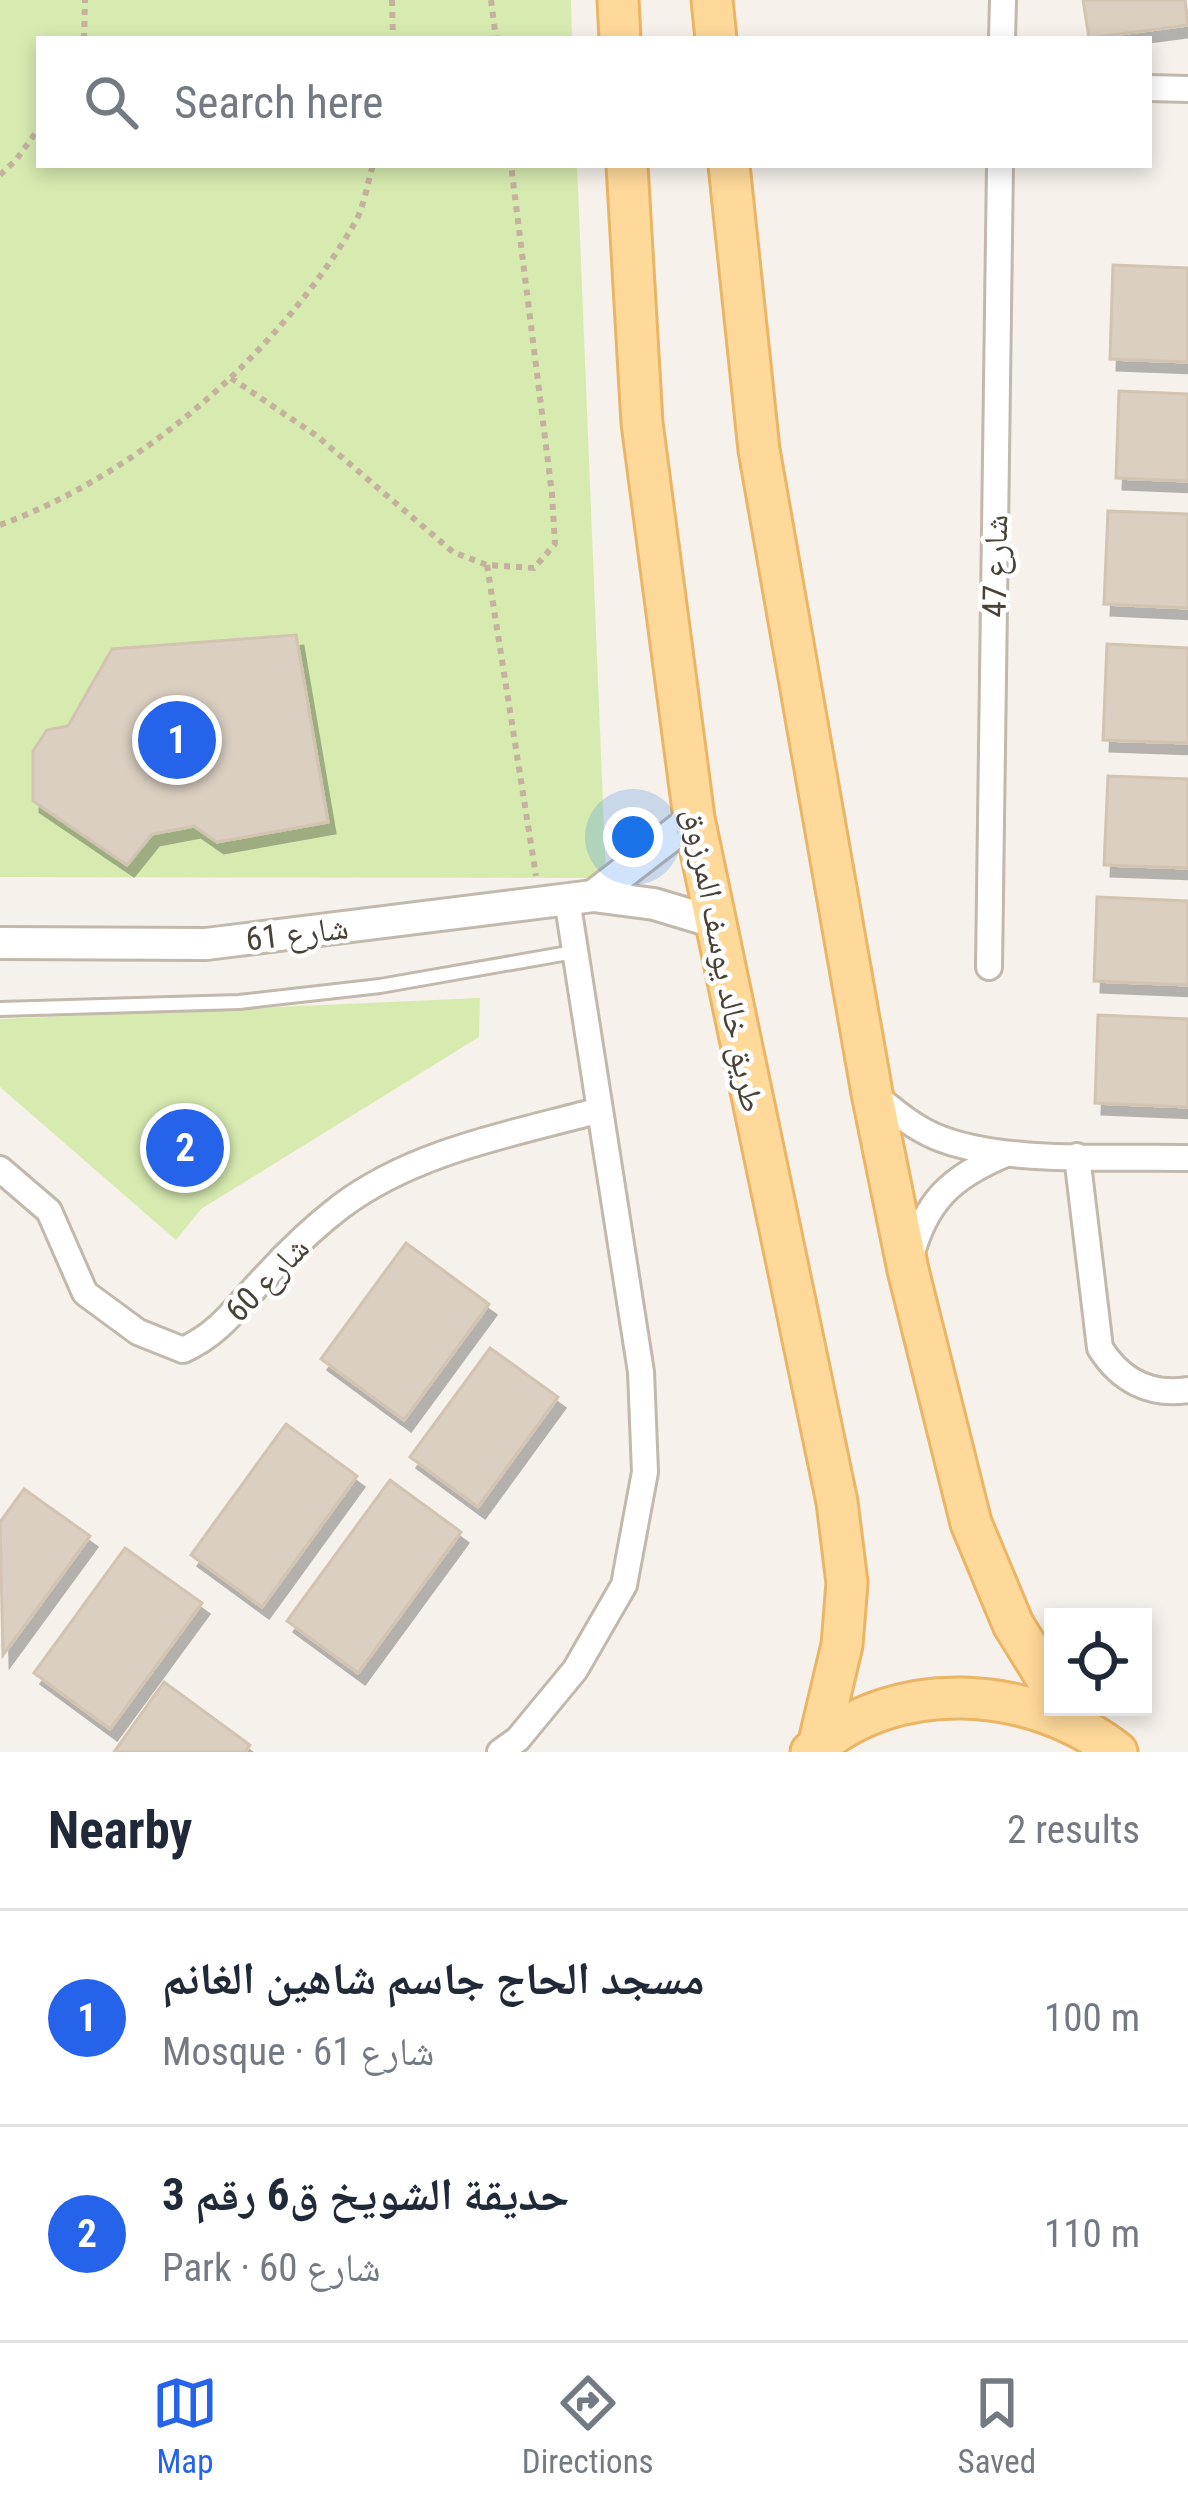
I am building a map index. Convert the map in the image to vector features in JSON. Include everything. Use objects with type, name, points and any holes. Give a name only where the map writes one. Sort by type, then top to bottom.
[{"type":"main road","points":[[618,0],[620,36]]},
{"type":"main road","points":[[712,0],[716,36]]},
{"type":"main road","name":"طريق خالد يوسف المرزوق","points":[[627,168],[642,423],[694,818],[837,1502],[845,1563],[842,1645],[815,1749]]},
{"type":"main road","points":[[729,168],[759,450],[872,1093],[908,1270],[970,1523],[1013,1624],[1044,1674]]},
{"type":"main road","points":[[815,1749],[864,1718],[916,1701],[970,1697],[1044,1709]]},
{"type":"main road","points":[[1070,1716],[1120,1751]]},
{"type":"street","points":[[1002,36],[1003,0]]},
{"type":"street","points":[[1152,88],[1188,89]]},
{"type":"street","name":"شارع 47","points":[[989,967],[1000,168]]},
{"type":"street","points":[[500,1752],[518,1739],[575,1670],[624,1585],[645,1472],[640,1372],[567,899],[694,818]]},
{"type":"street","name":"شارع 61","points":[[0,943],[206,944],[567,899],[654,904],[714,922]]},
{"type":"street","points":[[872,1093],[934,1136],[970,1148],[1188,1158]]},
{"type":"street","name":"شارع 60","points":[[0,1168],[49,1210],[85,1293],[137,1332],[184,1350],[211,1338],[268,1273],[340,1207],[386,1180],[450,1150],[600,1110]]},
{"type":"street","points":[[908,1270],[918,1230],[939,1195],[970,1169],[1008,1153]]},
{"type":"street","points":[[1077,1156],[1100,1348],[1111,1365],[1130,1380],[1163,1392],[1188,1390]]},
{"type":"lane","points":[[0,1009],[239,1002],[380,986],[574,952]]},
{"type":"path","points":[[84,36],[85,0]]},
{"type":"path","points":[[392,0],[393,36]]},
{"type":"path","points":[[491,0],[496,36]]},
{"type":"path","points":[[0,175],[36,132]]},
{"type":"path","points":[[0,525],[46,508],[135,455],[231,378],[296,305],[356,223],[372,168]]},
{"type":"path","points":[[231,378],[317,436],[453,552],[487,565],[534,568],[555,544],[512,168]]},
{"type":"path","points":[[487,565],[567,899]]},
{"type":"green space","points":[[0,0],[571,0],[572,36],[36,36],[36,168],[577,168],[606,878],[0,877]]},
{"type":"green space","points":[[480,998],[479,1037],[201,1209],[176,1240],[0,1087],[0,1019]]},
{"type":"building","points":[[1083,0],[1185,0],[1188,25],[1089,36]]},
{"type":"building","points":[[1113,265],[1188,268],[1188,362],[1110,359]]},
{"type":"building","points":[[1119,391],[1188,394],[1188,481],[1116,478]]},
{"type":"building","points":[[1108,511],[1188,514],[1188,608],[1104,604]]},
{"type":"building","points":[[296,635],[328,822],[217,842],[194,826],[152,834],[127,865],[33,801],[33,751],[47,730],[68,726],[112,649]]},
{"type":"building","points":[[1107,644],[1188,648],[1188,743],[1103,740]]},
{"type":"building","points":[[1108,776],[1188,779],[1188,868],[1104,865]]},
{"type":"building","points":[[1097,897],[1188,901],[1188,985],[1094,981]]},
{"type":"building","points":[[1098,1015],[1188,1019],[1188,1107],[1095,1103]]},
{"type":"building","points":[[406,1243],[489,1304],[404,1420],[321,1359]]},
{"type":"building","points":[[490,1348],[558,1397],[478,1507],[410,1457]]},
{"type":"building","points":[[286,1424],[357,1476],[262,1607],[191,1555]]},
{"type":"building","points":[[390,1480],[461,1532],[358,1673],[287,1621]]},
{"type":"building","points":[[24,1489],[90,1536],[3,1655],[0,1522]]},
{"type":"building","points":[[125,1548],[202,1603],[110,1729],[34,1673]]},
{"type":"building","points":[[164,1682],[250,1745],[245,1752],[114,1752]]},
{"type":"place","name":"مسجد الحاج جاسم شاهين الغانم","points":[[177,740]]},
{"type":"place","name":"حديقة الشويخ ق6 رقم 3","points":[[185,1148]]}]
